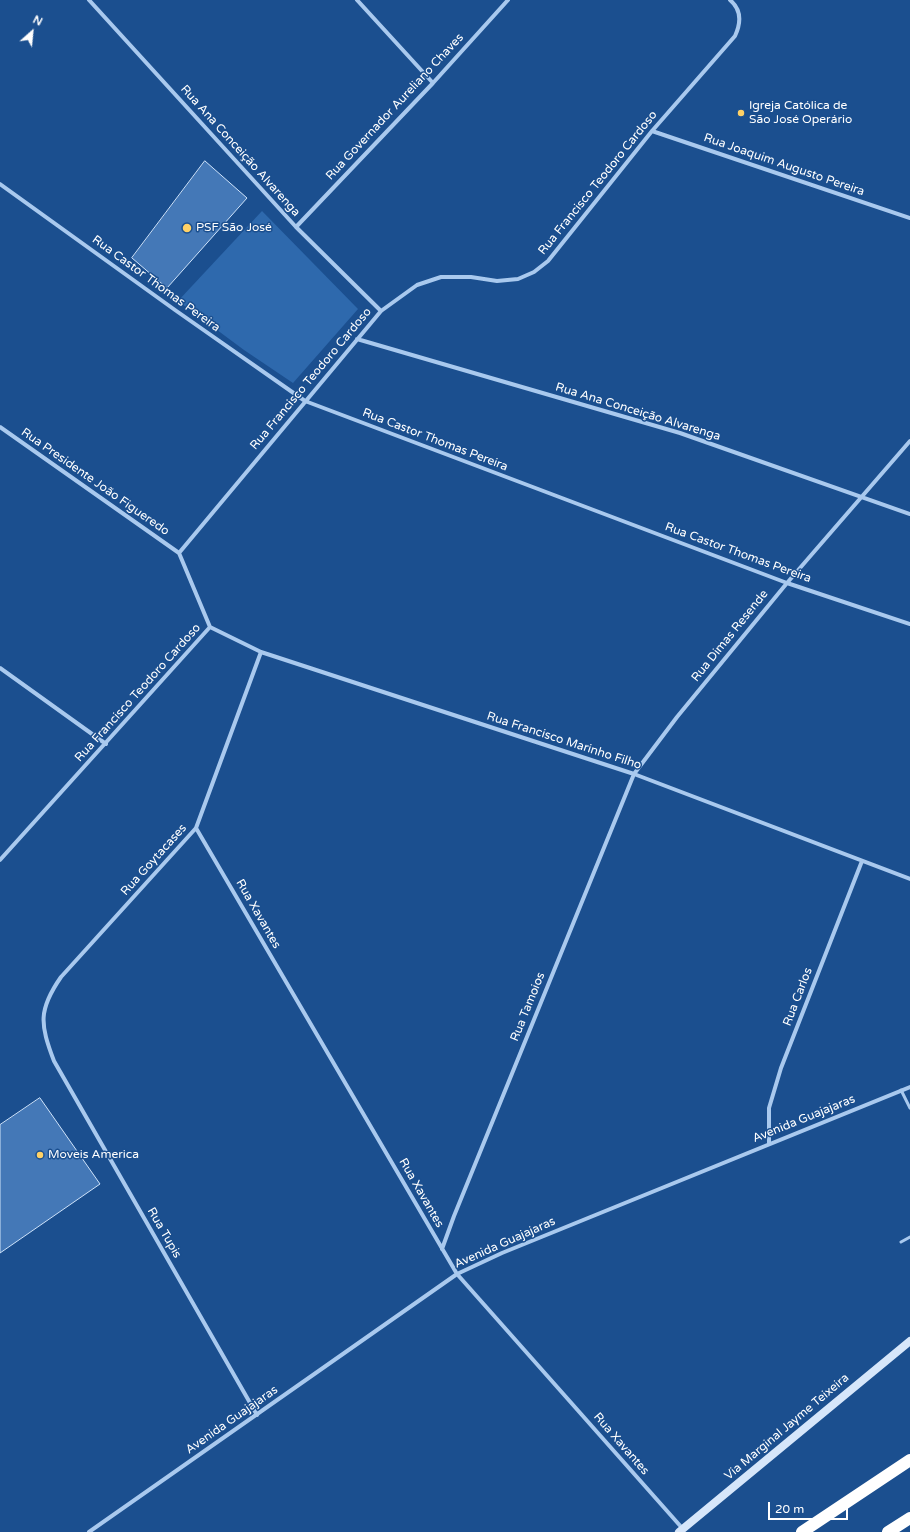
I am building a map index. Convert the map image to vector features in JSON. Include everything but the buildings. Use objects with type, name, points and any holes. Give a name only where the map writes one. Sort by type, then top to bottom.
[{"type":"highway","points":[[802,1532],[910,1460]]},
{"type":"highway","points":[[888,1532],[910,1518]]},
{"type":"main road","name":"Via Marginal Jayme Teixeira","points":[[681,1531],[910,1341]]},
{"type":"street","name":"Rua Ana Conceição Alvarenga","points":[[89,0],[296,227],[381,311]]},
{"type":"street","points":[[357,0],[433,82]]},
{"type":"street","name":"Rua Governador Aureliano Chaves","points":[[296,227],[508,0]]},
{"type":"street","name":"Rua Francisco Teodoro Cardoso","points":[[0,860],[210,628],[179,553],[357,339],[381,311],[417,285],[441,276],[471,277],[497,281],[518,279],[534,272],[548,261],[652,131],[735,36],[739,26],[740,17],[737,8],[730,0]]},
{"type":"street","name":"Rua Joaquim Augusto Pereira","points":[[652,131],[910,218]]},
{"type":"street","name":"Rua Castor Thomas Pereira","points":[[0,184],[305,402],[787,582],[910,624]]},
{"type":"street","name":"Rua Ana Conceição Alvarenga","points":[[357,339],[680,433],[863,496],[910,514]]},
{"type":"street","name":"Rua Presidente João Figueredo","points":[[0,427],[179,553]]},
{"type":"street","name":"Rua Dimas Resende","points":[[634,774],[677,717],[787,582],[910,441]]},
{"type":"street","name":"Rua Francisco Marinho Filho","points":[[210,628],[261,652],[634,774],[910,880]]},
{"type":"street","name":"Rua Goytacases","points":[[54,1061],[43,1026],[44,1008],[52,989],[61,976],[196,828],[261,652]]},
{"type":"street","points":[[0,668],[106,744]]},
{"type":"street","name":"Rua Tamoios","points":[[442,1249],[454,1216],[634,774]]},
{"type":"street","name":"Rua Xavantes","points":[[196,828],[457,1274],[681,1531]]},
{"type":"street","name":"Rua Carlos","points":[[769,1144],[769,1108],[781,1068],[862,861]]},
{"type":"street","name":"Rua Tupis","points":[[54,1061],[257,1415]]},
{"type":"street","name":"Avenida Guajajaras","points":[[89,1532],[457,1274],[510,1250],[910,1087]]},
{"type":"lane","points":[[901,1090],[910,1108]]},
{"type":"lane","points":[[901,1242],[910,1237]]},
{"type":"shaded area","points":[[262,211],[358,309],[293,383],[244,350],[178,301]]},
{"type":"place","name":"Igreja Católica de São José Operário","points":[[741,113]]},
{"type":"place","name":"PSF São José","points":[[187,228]]},
{"type":"place","name":"Moveis America","points":[[40,1155]]}]
